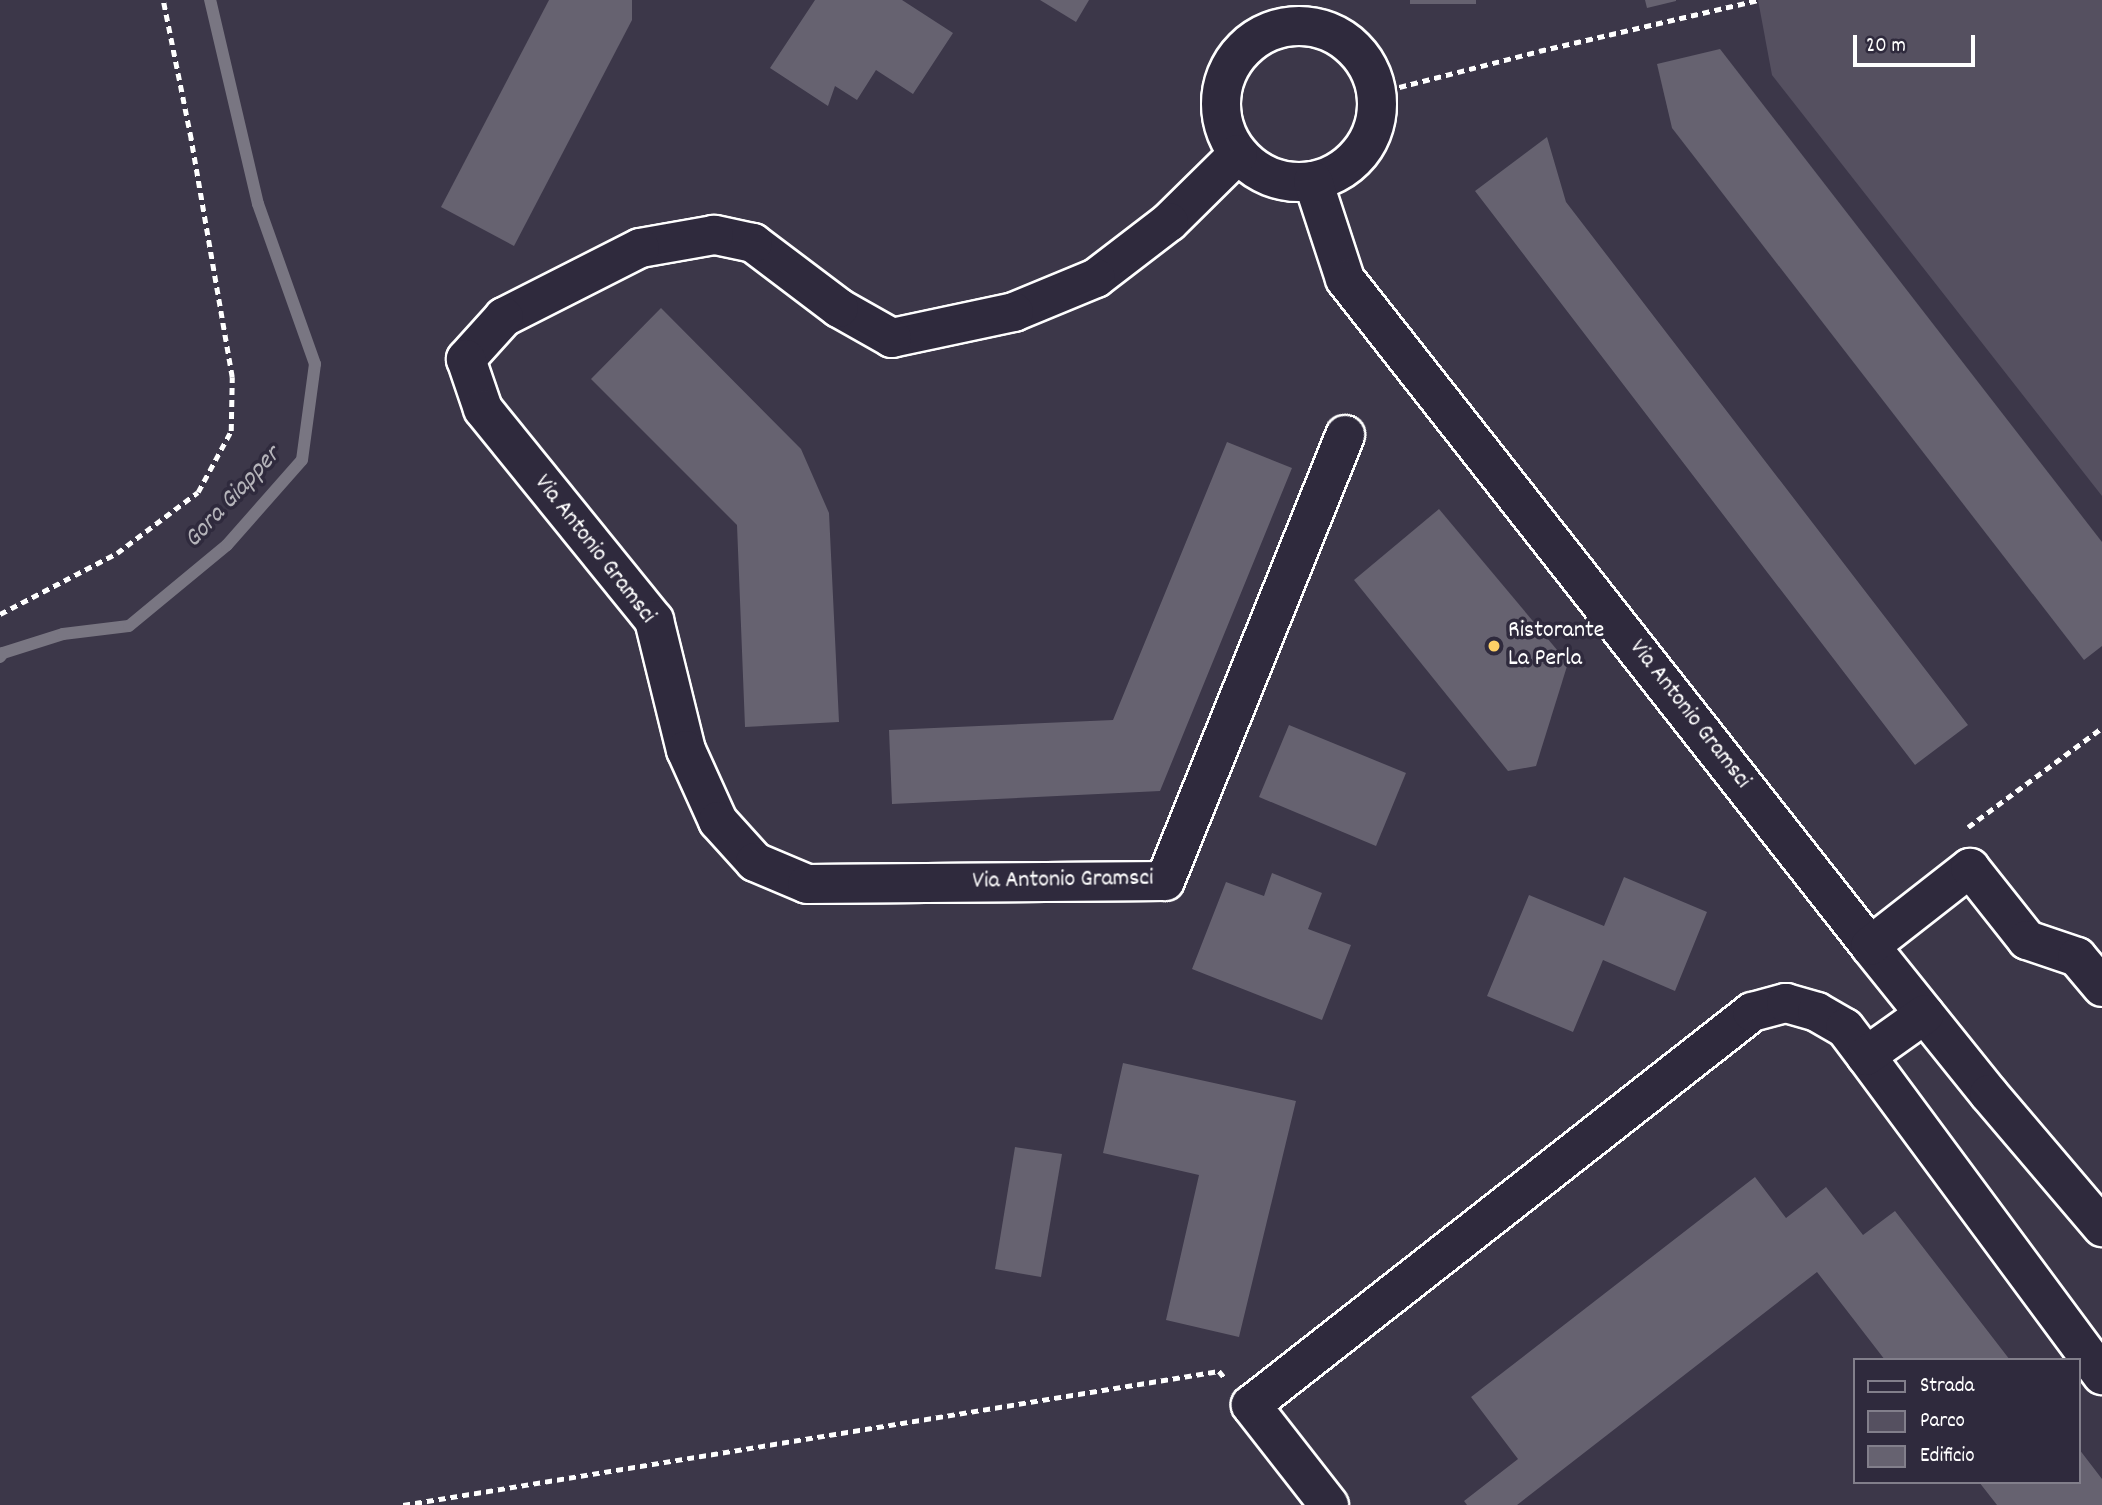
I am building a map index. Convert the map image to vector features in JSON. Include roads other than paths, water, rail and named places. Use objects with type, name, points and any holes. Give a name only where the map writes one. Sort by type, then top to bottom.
[{"type":"street","points":[[1269,16],[1340,37],[1362,57],[1371,73],[1376,93],[1374,122],[1365,145],[1338,172],[1312,181],[1275,179],[1252,167],[1238,154],[1225,131],[1221,116],[1224,79],[1233,61],[1269,16]]},
{"type":"street","name":"Via Antonio Gramsci","points":[[1238,154],[1169,222],[1096,278],[1014,312],[892,338],[839,308],[753,243],[714,235],[640,248],[504,317],[466,359],[483,409],[654,620],[686,750],[718,821],[755,862],[807,884],[1165,881],[1345,435]]},
{"type":"street","name":"Via Antonio Gramsci","points":[[1312,181],[1345,279],[1870,946],[1989,1094],[2102,1227]]},
{"type":"street","points":[[1870,946],[1970,868],[2027,940],[2077,957],[2102,987]]},
{"type":"street","points":[[1329,1505],[1251,1405],[1752,1012],[1786,1003],[1817,1012],[1845,1028],[2102,1375]]},
{"type":"street","points":[[1866,1056],[1925,1014]]},
{"type":"waterway","name":"Gora Giapper","points":[[0,657],[3,653],[63,634],[129,626],[227,545],[302,460],[315,364],[258,204],[210,0]]},
{"type":"place","name":"Ristorante La Perla","points":[[1494,646]]}]
